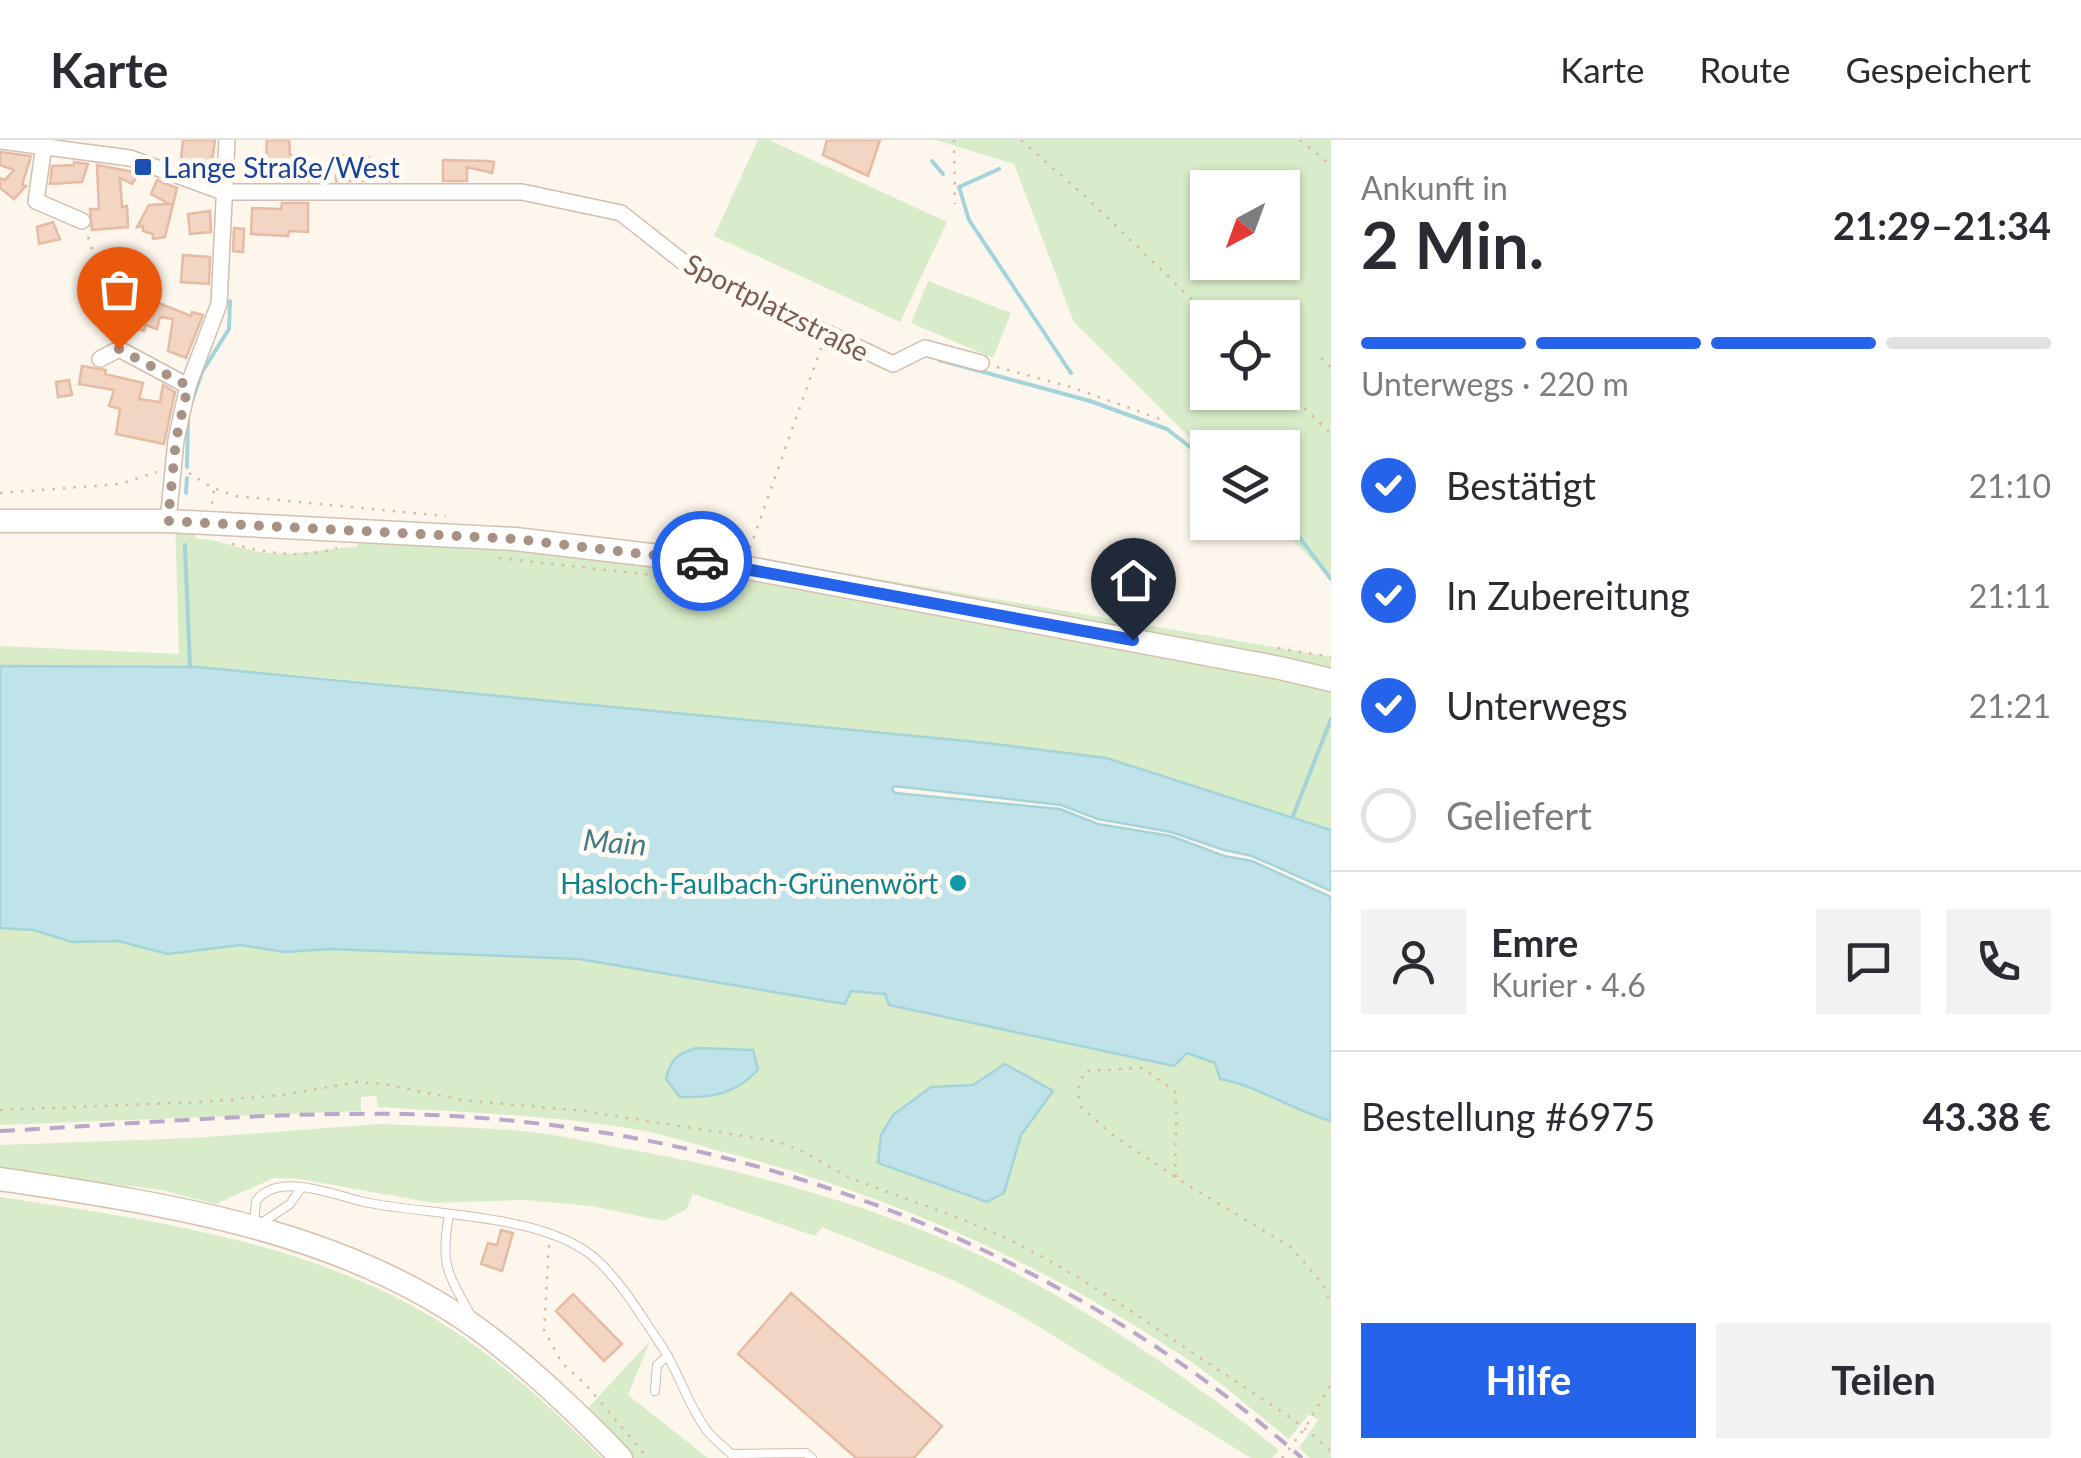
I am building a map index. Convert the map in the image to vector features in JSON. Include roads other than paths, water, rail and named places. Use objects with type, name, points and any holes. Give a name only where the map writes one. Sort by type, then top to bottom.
[{"type":"main road","points":[[0,521],[168,521],[515,539],[728,564],[1331,680]]},
{"type":"main road","points":[[0,1179],[144,1201],[254,1227],[332,1252],[421,1293],[476,1327],[590,1426],[620,1458]]},
{"type":"street","points":[[168,521],[188,386],[219,304],[227,140]]},
{"type":"street","points":[[0,141],[130,158],[223,192]]},
{"type":"street","points":[[44,146],[36,202],[82,222]]},
{"type":"street","name":"Sportplatzstraße","points":[[223,192],[522,192],[620,213],[692,270],[893,364],[925,348],[981,363]]},
{"type":"street","points":[[100,359],[119,349],[188,386]]},
{"type":"lane","points":[[254,1227],[256,1201],[283,1186],[482,1218],[550,1234],[596,1259],[668,1356],[707,1430],[733,1456],[806,1453],[812,1458]]},
{"type":"lane","points":[[254,1227],[290,1204],[301,1188]]},
{"type":"lane","points":[[449,1215],[443,1248],[449,1277],[476,1327]]},
{"type":"lane","points":[[656,1390],[656,1365],[668,1356]]},
{"type":"water","name":"Main","points":[[0,666],[197,667],[987,743],[1106,758],[1331,830],[1331,891],[1252,856],[1171,832],[1098,819],[1061,805],[894,786],[892,789],[895,793],[1060,809],[1098,824],[1171,836],[1224,856],[1252,861],[1331,897],[1331,1121],[1220,1079],[1215,1063],[1187,1053],[1174,1066],[889,1005],[885,994],[851,991],[845,1004],[579,959],[331,949],[284,952],[240,945],[168,954],[118,941],[72,942],[33,930],[0,928]]},
{"type":"water","points":[[696,1048],[753,1050],[758,1070],[723,1093],[680,1097],[666,1079],[668,1072],[676,1058]]},
{"type":"water","points":[[1005,1064],[1053,1091],[1021,1135],[1004,1193],[987,1202],[878,1163],[881,1135],[893,1115],[931,1087],[973,1085]]},
{"type":"waterway","points":[[932,161],[943,174]]},
{"type":"waterway","points":[[999,169],[959,187],[969,220],[1071,373]]},
{"type":"waterway","points":[[192,401],[202,372],[229,329],[230,301]]},
{"type":"waterway","points":[[939,360],[1090,401],[1167,429],[1190,447]]},
{"type":"waterway","points":[[187,467],[188,420]]},
{"type":"waterway","points":[[186,493],[187,478]]},
{"type":"waterway","points":[[1300,538],[1331,579]]},
{"type":"waterway","points":[[185,545],[190,667]]},
{"type":"waterway","points":[[1293,816],[1331,719]]},
{"type":"railway","points":[[0,1131],[251,1117],[401,1114],[524,1122],[645,1140],[765,1169],[882,1207],[995,1256],[1103,1314],[1206,1381],[1302,1458]]},
{"type":"place","name":"Lange Straße/West","points":[[143,167]]},
{"type":"place","name":"Hasloch-Faulbach-Grünenwört","points":[[958,883]]}]
